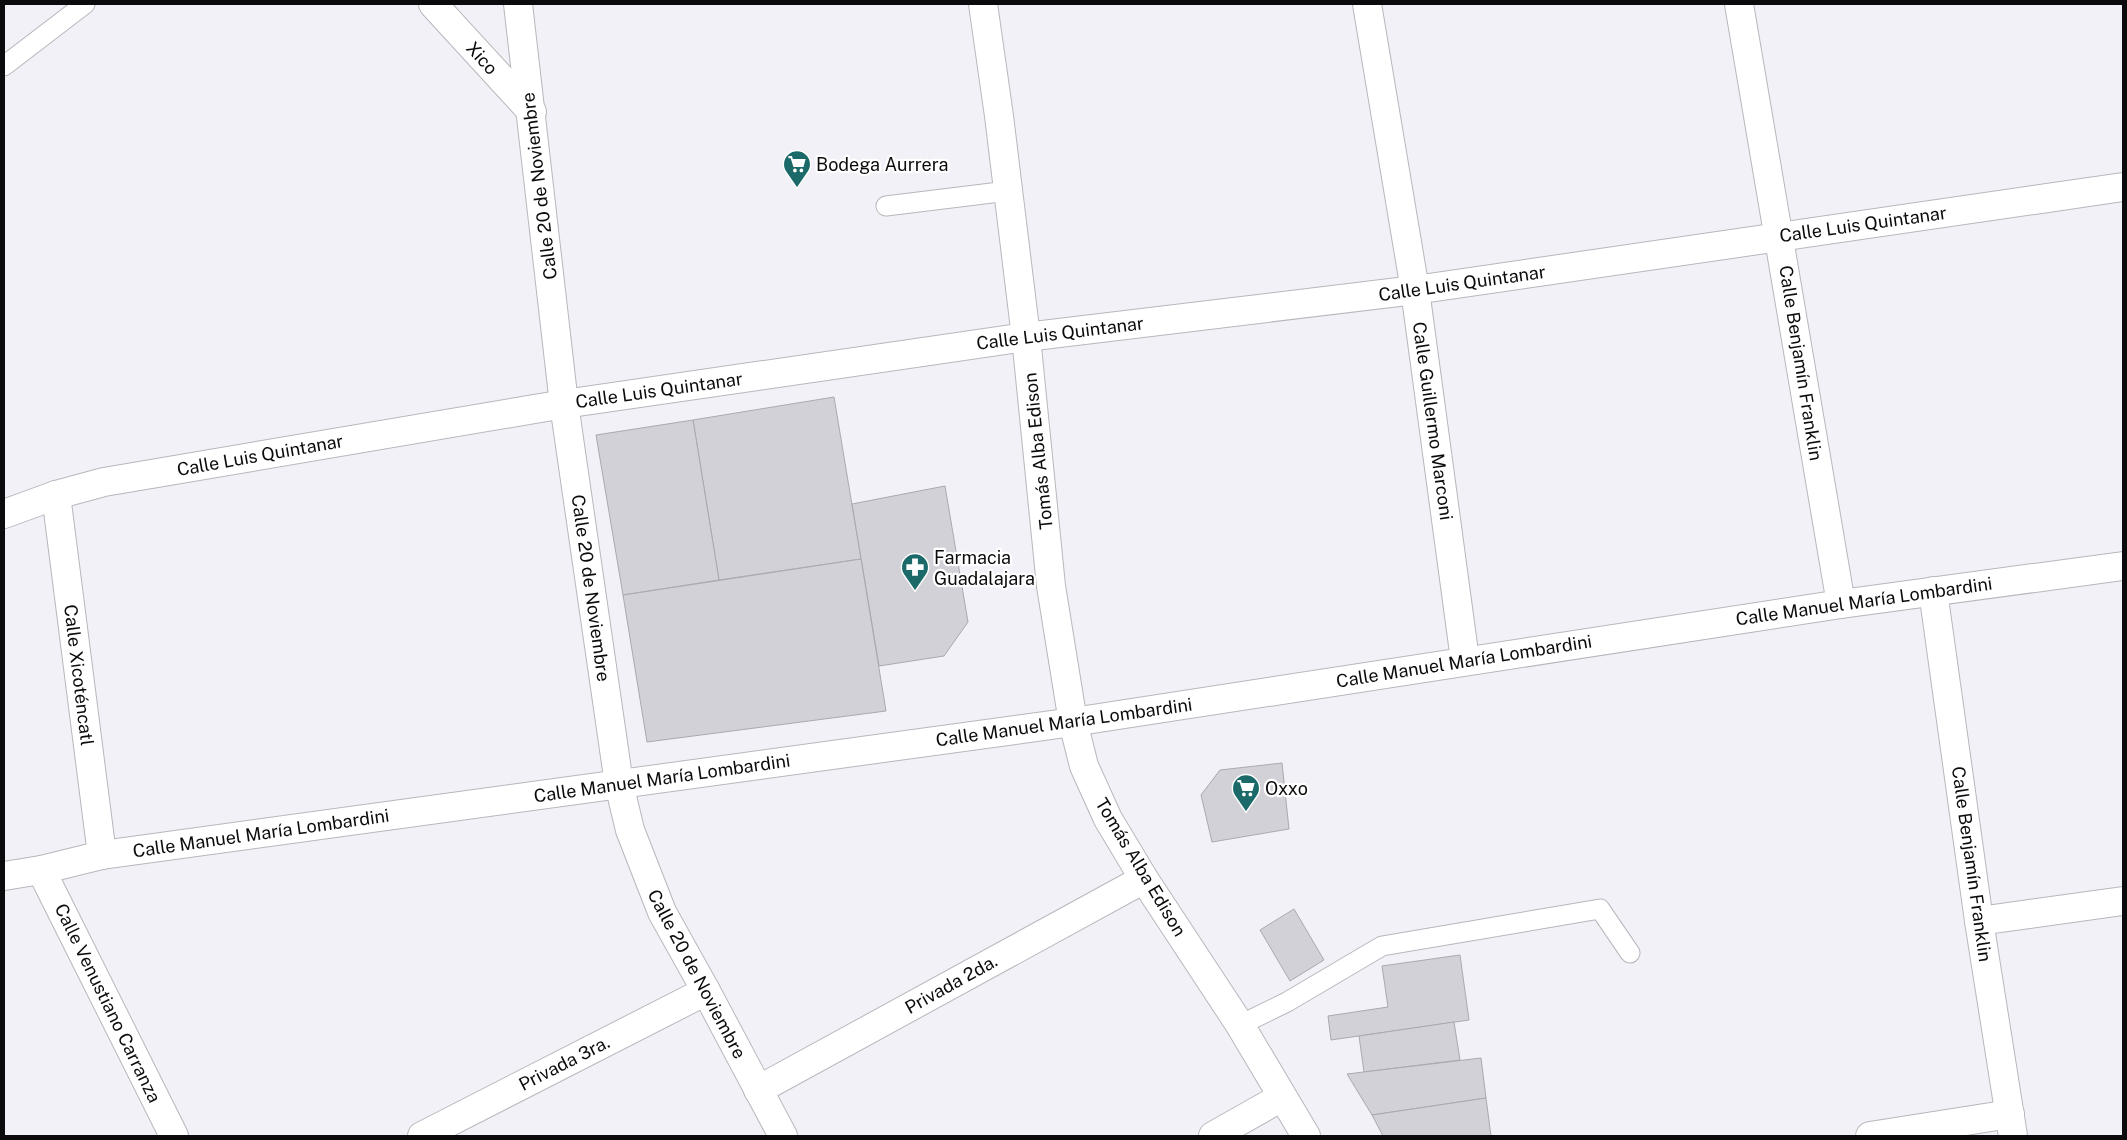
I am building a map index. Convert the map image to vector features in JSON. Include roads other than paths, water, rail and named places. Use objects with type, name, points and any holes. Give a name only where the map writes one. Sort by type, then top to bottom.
[{"type":"street","name":"Xico","points":[[432,4],[532,112]]},
{"type":"street","name":"Calle 20 de Noviembre","points":[[518,4],[532,112],[564,404],[619,784],[630,830],[662,912],[706,990],[783,1136]]},
{"type":"street","name":"Tomás Alba Edison","points":[[983,4],[1026,337],[1051,586],[1073,722],[1084,766],[1108,819],[1144,879],[1240,1025],[1306,1136]]},
{"type":"street","name":"Calle Guillermo Marconi","points":[[1367,4],[1415,290],[1466,660]]},
{"type":"street","name":"Calle Benjamín Franklin","points":[[1739,4],[1780,236],[1841,604]]},
{"type":"street","name":"Calle Luis Quintanar","points":[[4,514],[56,495],[121,479],[564,404],[1026,337],[1415,290],[2123,186]]},
{"type":"street","name":"Calle Xicoténcatl","points":[[56,495],[102,855]]},
{"type":"street","name":"Calle Manuel María Lombardini","points":[[4,876],[41,870],[102,855],[1073,722],[1466,660],[1841,604],[2123,566]]},
{"type":"street","name":"Calle Benjamín Franklin","points":[[1933,591],[1979,921],[2011,1125]]},
{"type":"street","name":"Calle Venustiano Carranza","points":[[41,870],[174,1136]]},
{"type":"street","name":"Privada 2da.","points":[[758,1090],[1144,879]]},
{"type":"street","points":[[1979,921],[2123,900]]},
{"type":"street","name":"Privada 3ra.","points":[[422,1136],[706,990]]},
{"type":"street","points":[[1213,1136],[1282,1097]]},
{"type":"street","points":[[1870,1136],[2011,1125]]},
{"type":"lane","points":[[4,66],[85,4]]},
{"type":"lane","points":[[886,206],[1008,191]]},
{"type":"lane","points":[[1240,1025],[1287,1002],[1382,946],[1600,909],[1630,953]]},
{"type":"place","name":"Bodega Aurrera","points":[[797,188]]},
{"type":"place","name":"Farmacia Guadalajara","points":[[915,591]]},
{"type":"place","name":"Oxxo","points":[[1246,812]]}]
